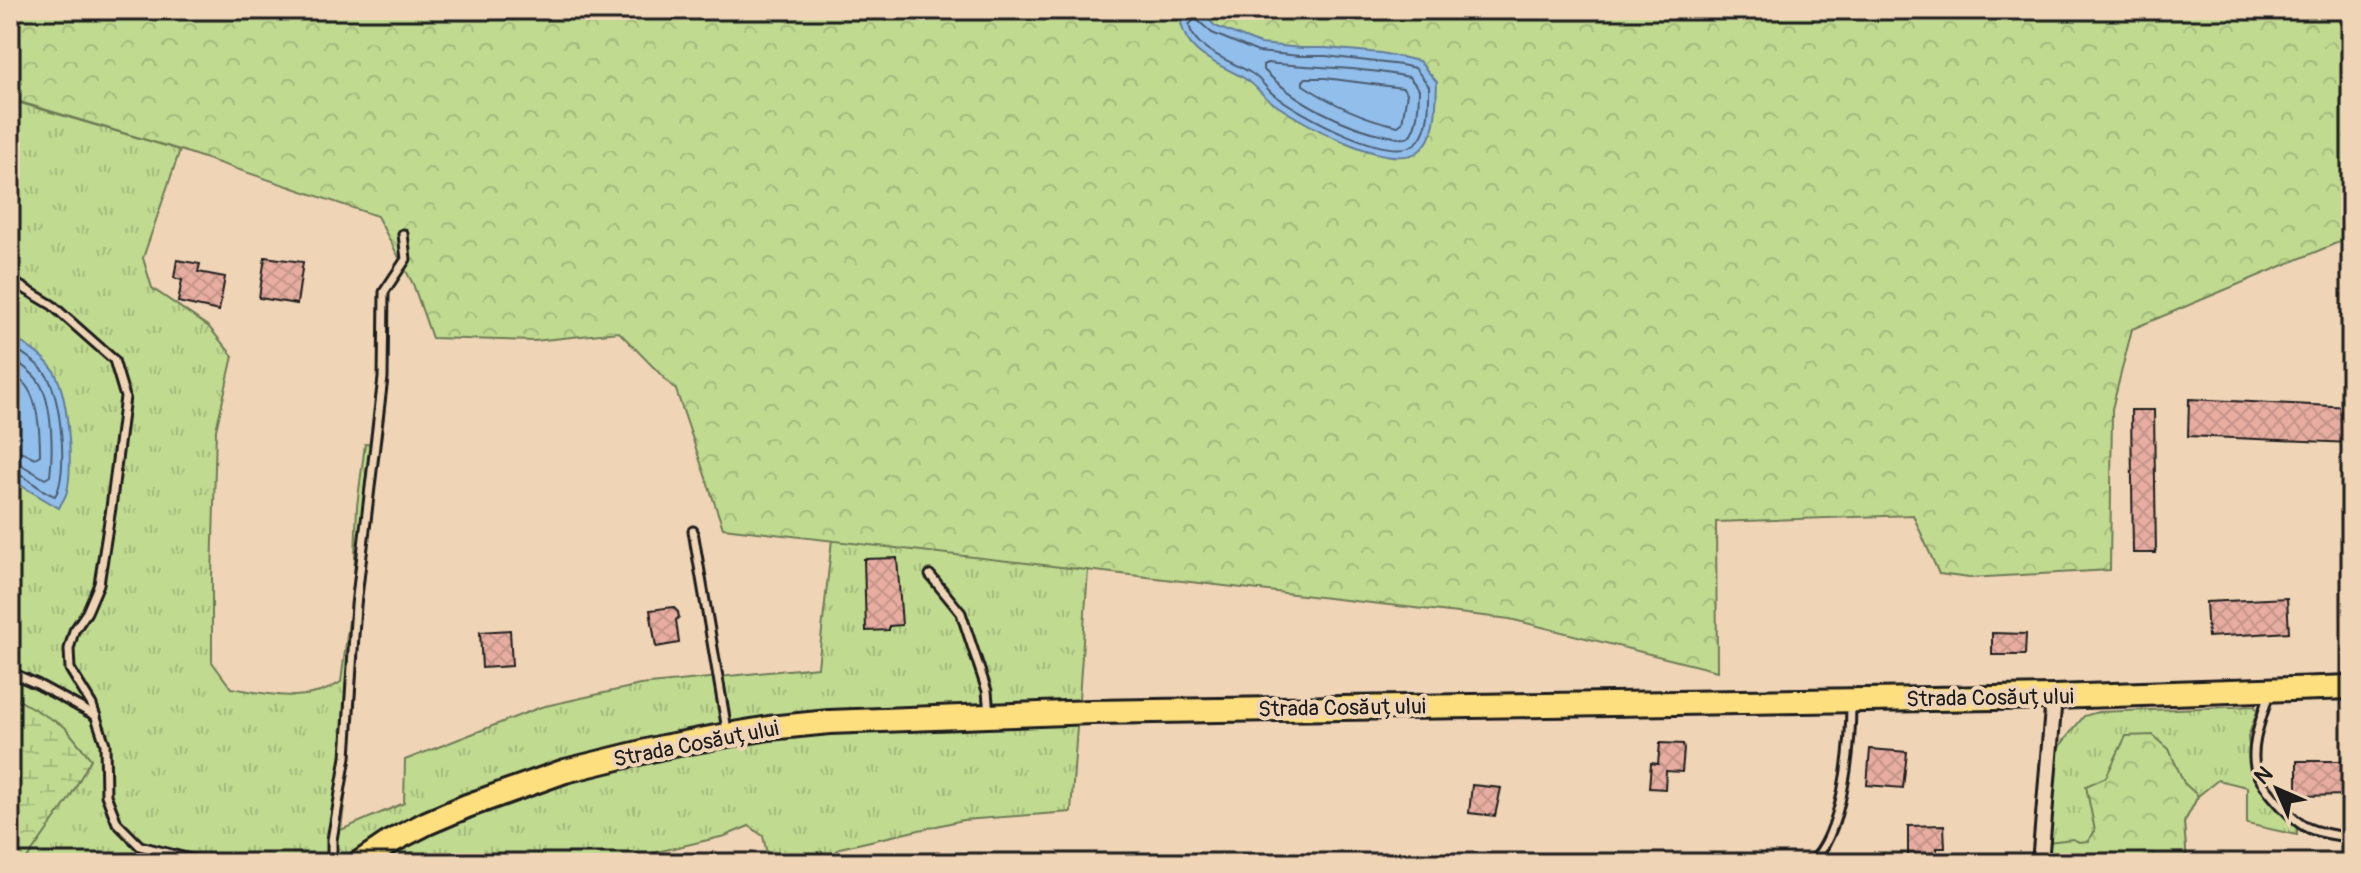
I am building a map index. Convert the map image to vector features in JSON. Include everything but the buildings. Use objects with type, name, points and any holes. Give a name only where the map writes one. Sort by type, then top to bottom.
[{"type":"main road","name":"Strada Cosăuțului","points":[[359,863],[427,823],[565,771],[663,747],[769,728],[829,722],[989,715],[2054,697],[2351,687]]},
{"type":"street","points":[[2040,863],[2054,697]]},
{"type":"lane","points":[[336,863],[332,856],[332,840],[346,757],[356,605],[383,378],[384,292],[406,259],[403,234]]},
{"type":"lane","points":[[10,280],[52,305],[114,360],[125,397],[99,584],[87,612],[74,631],[69,649],[70,669],[96,716],[105,744],[106,795],[117,823],[140,846],[206,863]]},
{"type":"lane","points":[[693,531],[728,735]]},
{"type":"lane","points":[[930,575],[961,613],[987,691],[989,715]]},
{"type":"lane","points":[[10,672],[96,716]]},
{"type":"lane","points":[[2271,689],[2258,730],[2255,769],[2266,786],[2302,824],[2310,829],[2351,838]]},
{"type":"lane","points":[[1810,863],[1819,856],[1835,825],[1846,763],[1851,700]]},
{"type":"green space","points":[[10,10],[2351,10],[2351,237],[2132,329],[2112,409],[2110,570],[1969,578],[1939,574],[1913,515],[1716,522],[1717,671],[1510,619],[723,528],[676,390],[619,332],[534,341],[432,338],[413,284],[377,216],[180,150],[10,99]]},
{"type":"green space","points":[[10,100],[180,150],[143,258],[152,288],[209,327],[233,356],[216,430],[212,578],[212,662],[231,688],[301,696],[341,682],[354,582],[357,506],[365,444],[380,445],[365,537],[351,748],[341,830],[404,803],[405,760],[541,707],[640,685],[818,667],[835,512],[1088,570],[1071,812],[963,820],[840,848],[830,858],[831,863],[769,863],[763,836],[749,826],[725,836],[648,854],[644,863],[10,863]]},
{"type":"green space","points":[[10,695],[65,727],[91,759],[69,799],[24,863],[10,863]]},
{"type":"green space","points":[[2255,706],[2257,712],[2248,737],[2252,774],[2280,812],[2297,828],[2297,835],[2247,824],[2247,787],[2218,780],[2198,796],[2184,823],[2187,863],[2049,863],[2058,748],[2084,716],[2098,712]]},
{"type":"green space","points":[[2153,735],[2169,749],[2184,783],[2198,796],[2184,823],[2187,863],[2049,863],[2048,842],[2088,841],[2095,831],[2086,786],[2106,777],[2126,736]]},
{"type":"water","points":[[1189,10],[1200,10],[1215,26],[1260,44],[1381,53],[1419,61],[1437,82],[1435,119],[1430,137],[1419,151],[1405,156],[1365,150],[1320,131],[1269,100],[1247,80],[1206,58],[1190,44],[1181,23]]},
{"type":"water","points":[[10,336],[47,362],[62,391],[70,463],[67,491],[59,508],[10,479]]}]
